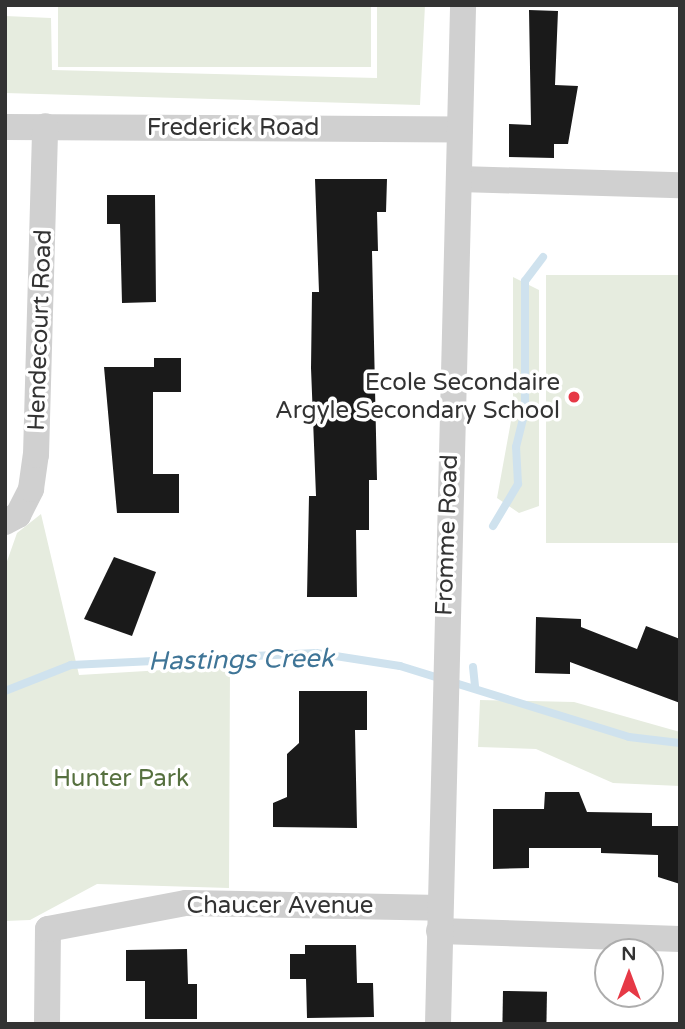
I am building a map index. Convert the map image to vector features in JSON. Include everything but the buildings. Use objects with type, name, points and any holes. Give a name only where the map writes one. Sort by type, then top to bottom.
[{"type":"street","name":"Fromme Road","points":[[438,1024],[442,664],[463,5]]},
{"type":"street","name":"Hendecourt Road","points":[[5,522],[18,515],[31,489],[36,455],[45,126]]},
{"type":"street","name":"Frederick Road","points":[[5,127],[460,129]]},
{"type":"street","points":[[459,179],[680,185]]},
{"type":"street","name":"Chaucer Avenue","points":[[47,1024],[48,929],[186,903],[440,919]]},
{"type":"street","points":[[440,919],[680,939]]},
{"type":"green space","points":[[58,5],[371,5],[371,67],[58,67]]},
{"type":"green space","points":[[377,5],[425,5],[420,105],[5,93],[5,16],[51,18],[52,70],[377,78]]},
{"type":"green space","points":[[546,275],[680,275],[680,543],[546,543]]},
{"type":"green space","points":[[513,277],[539,290],[539,506],[519,513],[497,498],[513,410]]},
{"type":"green space","name":"Hunter Park","points":[[41,514],[79,675],[230,666],[229,888],[97,884],[30,920],[5,921],[5,567],[17,533]]},
{"type":"green space","points":[[480,700],[574,702],[680,732],[680,786],[613,783],[536,749],[478,747]]},
{"type":"waterway","points":[[493,526],[518,484],[516,447],[525,412],[525,281],[543,257]]},
{"type":"waterway","name":"Hastings Creek","points":[[5,691],[71,665],[316,653],[400,666],[629,737],[680,743]]},
{"type":"waterway","points":[[473,667],[475,686]]},
{"type":"place","name":"Ecole Secondaire Argyle Secondary School","points":[[574,397]]}]
